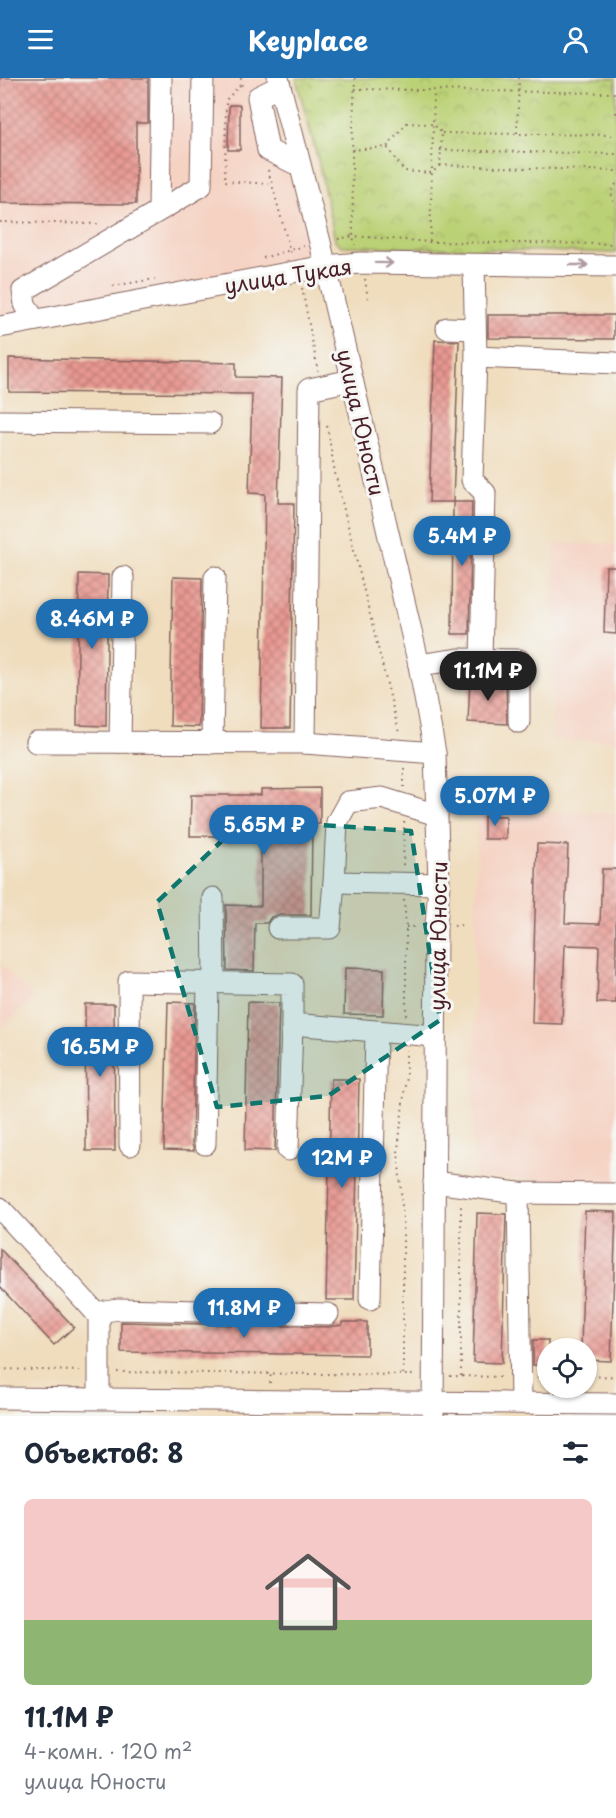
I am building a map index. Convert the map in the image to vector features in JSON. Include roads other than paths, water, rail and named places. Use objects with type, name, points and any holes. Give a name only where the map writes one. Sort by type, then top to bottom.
[{"type":"street","points":[[159,210],[161,78]]},
{"type":"street","points":[[34,320],[25,304],[23,291],[201,186],[203,78]]},
{"type":"street","name":"улица Юности","points":[[279,82],[420,665],[435,753],[439,884],[436,926],[434,1409]]},
{"type":"street","name":"улица Тукая","points":[[0,327],[325,266],[360,263],[616,266]]},
{"type":"street","points":[[474,265],[474,329],[477,357],[472,480],[485,493],[481,659]]},
{"type":"street","points":[[447,327],[474,329]]},
{"type":"street","points":[[477,357],[616,363]]},
{"type":"street","points":[[305,743],[309,389],[352,380]]},
{"type":"street","points":[[0,421],[210,423]]},
{"type":"street","points":[[120,742],[123,577]]},
{"type":"street","points":[[212,743],[215,577]]},
{"type":"street","points":[[420,665],[460,659],[519,660],[519,722]]},
{"type":"street","points":[[36,742],[305,743],[435,753]]},
{"type":"street","points":[[278,928],[330,928],[334,882],[334,840],[337,822],[348,802],[382,798],[405,804],[437,804],[535,793]]},
{"type":"street","points":[[334,882],[439,884]]},
{"type":"street","points":[[205,1144],[213,898]]},
{"type":"street","points":[[130,1145],[129,981],[292,984],[288,1150]]},
{"type":"street","points":[[292,1024],[435,1036]]},
{"type":"street","points":[[370,1299],[376,1032]]},
{"type":"street","points":[[434,1182],[518,1193],[616,1194]]},
{"type":"street","points":[[518,1193],[521,1403]]},
{"type":"street","points":[[0,1208],[99,1316],[99,1397]]},
{"type":"street","points":[[99,1316],[105,1311],[118,1309],[328,1314]]},
{"type":"street","points":[[0,1398],[99,1397],[434,1409],[521,1403],[616,1404]]}]
